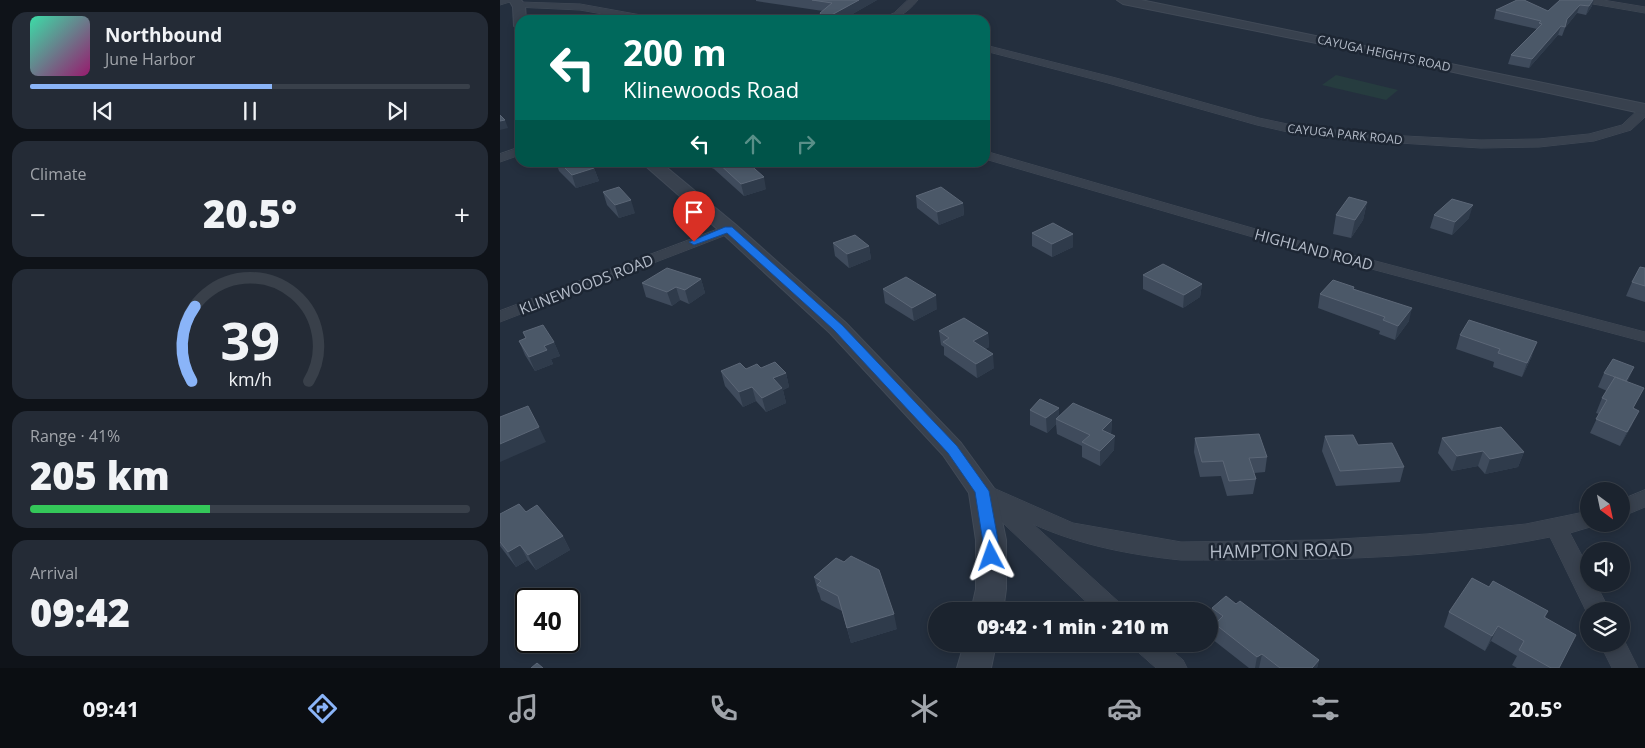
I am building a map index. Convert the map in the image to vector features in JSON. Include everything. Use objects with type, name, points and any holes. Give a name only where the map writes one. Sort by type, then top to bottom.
[{"type":"street","points":[[898,15],[913,0]]},
{"type":"street","name":"CAYUGA HEIGHTS ROAD","points":[[1123,0],[1376,50],[1645,110]]},
{"type":"street","points":[[1587,0],[1645,10]]},
{"type":"street","points":[[500,2],[580,7],[624,15]]},
{"type":"street","points":[[515,2],[518,15]]},
{"type":"street","name":"CAYUGA PARK ROAD","points":[[990,49],[1274,126],[1368,138],[1454,143],[1546,144],[1576,141],[1606,135],[1630,126],[1641,120],[1645,110]]},
{"type":"street","points":[[500,158],[515,153]]},
{"type":"street","name":"HIGHLAND ROAD","points":[[990,157],[1065,180],[1268,237],[1645,337]]},
{"type":"street","points":[[655,167],[728,229],[844,334],[930,423],[952,449],[982,491],[1102,602]]},
{"type":"street","name":"KLINEWOODS ROAD","points":[[500,317],[728,229]]},
{"type":"street","points":[[982,491],[991,540],[991,589],[988,602]]},
{"type":"street","name":"HAMPTON ROAD","points":[[982,491],[1069,531],[1160,549],[1181,551],[1370,548],[1557,529],[1580,522]]},
{"type":"street","points":[[1630,505],[1645,498]]},
{"type":"street","points":[[1557,529],[1594,602]]},
{"type":"street","points":[[974,668],[978,652]]},
{"type":"street","points":[[1156,652],[1174,668]]},
{"type":"street","points":[[1617,652],[1625,668]]},
{"type":"green space","points":[[1336,75],[1398,90],[1386,100],[1322,85]]},
{"type":"building","points":[[812,0],[859,0],[831,15],[821,15],[820,13],[832,3]]},
{"type":"building","points":[[1517,0],[1524,0],[1548,11],[1560,0],[1593,0],[1589,6],[1580,5],[1567,19],[1565,27],[1561,26],[1532,59],[1511,55],[1542,24],[1539,23],[1541,21],[1496,10]]},
{"type":"building","points":[[564,167],[594,168],[572,175]]},
{"type":"building","points":[[722,167],[753,167],[764,177],[741,184]]},
{"type":"building","points":[[619,187],[631,200],[615,205],[603,192]]},
{"type":"building","points":[[941,187],[963,203],[937,212],[916,196]]},
{"type":"building","points":[[1349,197],[1367,202],[1355,220],[1336,215]]},
{"type":"building","points":[[1452,199],[1473,205],[1455,222],[1434,215]]},
{"type":"building","points":[[1053,223],[1073,234],[1052,244],[1032,233]]},
{"type":"building","points":[[855,235],[869,246],[847,254],[833,243]]},
{"type":"building","points":[[1163,264],[1202,284],[1184,295],[1143,275]]},
{"type":"building","points":[[1640,267],[1645,268],[1645,286],[1632,282]]},
{"type":"building","points":[[667,268],[701,279],[685,290],[676,287],[667,292],[642,283]]},
{"type":"building","points":[[906,277],[936,295],[912,308],[883,289]]},
{"type":"building","points":[[1333,280],[1354,287],[1353,289],[1412,308],[1398,326],[1383,320],[1385,317],[1320,294]]},
{"type":"building","points":[[964,318],[988,333],[973,341],[993,354],[976,364],[943,342],[949,338],[939,331]]},
{"type":"building","points":[[1469,320],[1537,342],[1527,363],[1498,353],[1500,349],[1460,335]]},
{"type":"building","points":[[543,325],[554,342],[544,346],[547,350],[529,357],[519,341],[526,338],[523,332]]},
{"type":"building","points":[[1613,359],[1634,367],[1626,381],[1604,373]]},
{"type":"building","points":[[775,362],[786,373],[773,378],[782,388],[762,398],[752,387],[739,392],[721,371],[740,363],[746,369],[757,364],[761,368]]},
{"type":"building","points":[[1615,377],[1644,388],[1633,408],[1639,411],[1627,432],[1596,419],[1607,400],[1602,398]]},
{"type":"building","points":[[1040,399],[1059,408],[1046,418],[1030,410]]},
{"type":"building","points":[[1073,403],[1112,420],[1102,430],[1115,436],[1100,451],[1082,442],[1090,435],[1056,419]]},
{"type":"building","points":[[528,406],[539,427],[500,444],[500,417]]},
{"type":"building","points":[[1501,427],[1524,452],[1490,459],[1483,451],[1457,456],[1442,438]]},
{"type":"building","points":[[1259,434],[1267,457],[1249,458],[1256,479],[1229,481],[1223,461],[1202,462],[1195,438]]},
{"type":"building","points":[[1353,435],[1358,445],[1392,443],[1404,467],[1340,471],[1325,436]]},
{"type":"building","points":[[519,504],[526,512],[537,505],[563,536],[528,555],[520,545],[508,552],[500,542],[500,514]]},
{"type":"building","points":[[851,556],[879,570],[894,614],[847,628],[838,596],[817,585],[821,581],[814,577],[836,558],[844,562]]},
{"type":"building","points":[[1472,578],[1489,587],[1493,581],[1548,611],[1544,617],[1576,635],[1559,668],[1551,668],[1519,650],[1524,641],[1498,626],[1492,636],[1449,612]]},
{"type":"building","points":[[1226,596],[1236,604],[1240,601],[1319,660],[1312,668],[1280,668],[1262,654],[1257,657],[1218,626],[1218,621],[1223,616],[1218,612],[1218,603]]},
{"type":"building","points":[[537,663],[543,668],[531,668]]},
{"type":"route","points":[[694,242],[728,229],[838,328],[930,423],[952,449],[982,491],[991,540],[991,556]]}]
